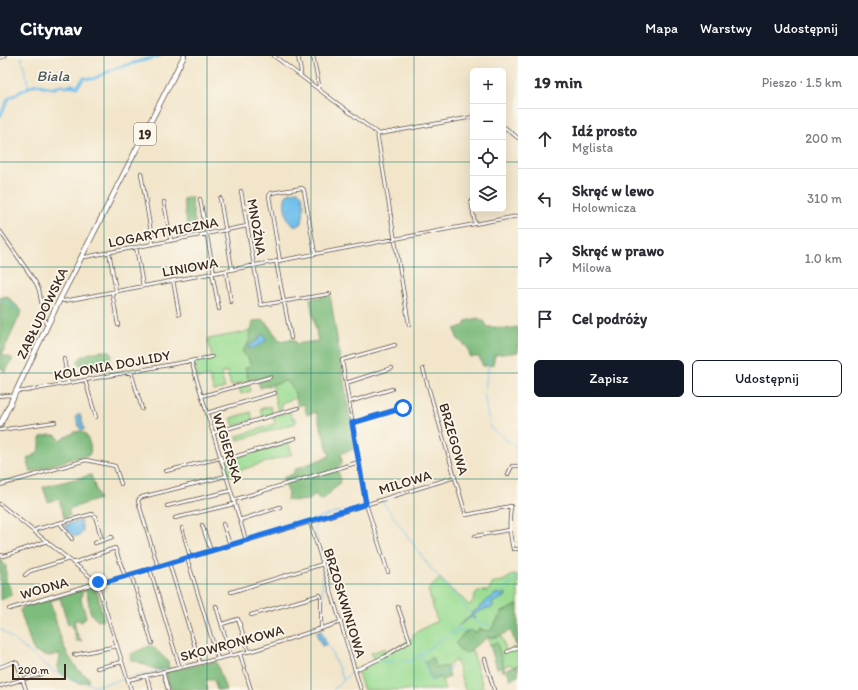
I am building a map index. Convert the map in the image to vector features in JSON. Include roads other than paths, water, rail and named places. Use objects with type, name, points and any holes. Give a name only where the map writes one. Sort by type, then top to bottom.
[{"type":"highway","name":"ZABŁUDOWSKA","points":[[0,425],[60,299],[184,56]]},
{"type":"street","points":[[0,58],[5,56]]},
{"type":"street","points":[[274,56],[379,134],[470,118]]},
{"type":"street","points":[[298,56],[301,72],[300,75]]},
{"type":"street","points":[[313,56],[319,85],[318,88]]},
{"type":"street","points":[[506,128],[518,138]]},
{"type":"street","points":[[376,133],[410,325]]},
{"type":"street","points":[[141,172],[153,244]]},
{"type":"street","points":[[280,261],[269,196],[271,193],[302,188],[304,190],[315,254]]},
{"type":"street","name":"MNOŻNA","points":[[241,191],[261,305],[284,302]]},
{"type":"street","points":[[220,198],[232,269]]},
{"type":"street","points":[[200,199],[218,309]]},
{"type":"street","points":[[164,202],[171,241]]},
{"type":"street","points":[[473,212],[475,224]]},
{"type":"street","name":"LINIOWA","points":[[60,299],[64,301],[518,216]]},
{"type":"street","name":"LOGARYTMICZNA","points":[[82,256],[85,257],[207,235],[247,226]]},
{"type":"street","points":[[0,232],[38,285],[45,321],[48,325]]},
{"type":"street","points":[[136,247],[143,286]]},
{"type":"street","points":[[109,252],[116,291]]},
{"type":"street","points":[[276,261],[291,338]]},
{"type":"street","points":[[226,271],[231,302]]},
{"type":"street","points":[[173,280],[179,314]]},
{"type":"street","points":[[112,292],[118,325]]},
{"type":"street","points":[[284,302],[330,294]]},
{"type":"street","points":[[388,572],[366,504],[342,360],[395,345]]},
{"type":"street","name":"KOLONIA DOJLIDY","points":[[16,390],[25,391],[212,357]]},
{"type":"street","points":[[64,358],[68,383]]},
{"type":"street","name":"WIGIERSKA","points":[[191,361],[246,540]]},
{"type":"street","points":[[346,383],[392,368]]},
{"type":"street","name":"BRZEGOWA","points":[[423,369],[466,515],[510,506],[509,530]]},
{"type":"street","points":[[131,372],[142,409]]},
{"type":"street","points":[[202,396],[270,377]]},
{"type":"street","points":[[85,380],[96,416]]},
{"type":"street","points":[[349,402],[392,389]]},
{"type":"street","points":[[207,413],[275,393]]},
{"type":"street","points":[[0,396],[14,396]]},
{"type":"street","points":[[213,433],[298,408]]},
{"type":"street","points":[[352,423],[403,408]]},
{"type":"street","points":[[0,430],[55,422]]},
{"type":"street","points":[[166,471],[221,459],[295,438]]},
{"type":"street","points":[[0,485],[89,460],[115,466],[121,484]]},
{"type":"street","points":[[233,500],[358,462]]},
{"type":"street","points":[[508,473],[512,466],[518,466]]},
{"type":"street","points":[[158,566],[141,513],[138,501],[139,499],[226,476]]},
{"type":"street","name":"MILOWA","points":[[96,584],[310,522],[455,477]]},
{"type":"street","points":[[167,506],[230,491]]},
{"type":"street","points":[[0,504],[67,558],[96,584],[102,595],[131,690]]},
{"type":"street","points":[[175,518],[234,504]]},
{"type":"street","points":[[240,520],[280,508]]},
{"type":"street","points":[[34,531],[93,515],[102,540]]},
{"type":"street","name":"BRZOSKWINIOWA","points":[[310,522],[361,690]]},
{"type":"street","points":[[60,523],[72,539]]},
{"type":"street","points":[[224,524],[230,545]]},
{"type":"street","points":[[202,525],[211,551]]},
{"type":"street","points":[[182,528],[218,659]]},
{"type":"street","points":[[475,536],[509,530],[513,550],[518,549]]},
{"type":"street","points":[[95,543],[112,537]]},
{"type":"street","points":[[0,555],[4,556],[47,542]]},
{"type":"street","points":[[73,563],[115,548],[125,576]]},
{"type":"street","points":[[25,575],[27,572],[66,560],[67,558]]},
{"type":"street","points":[[169,563],[200,663]]},
{"type":"street","points":[[231,592],[323,564]]},
{"type":"street","points":[[150,569],[180,668]]},
{"type":"street","points":[[131,574],[152,644]]},
{"type":"street","name":"WODNA","points":[[9,609],[96,584]]},
{"type":"street","points":[[251,615],[320,595],[321,628]]},
{"type":"street","points":[[216,606],[231,656]]},
{"type":"street","points":[[355,670],[384,657],[410,641],[398,608]]},
{"type":"street","points":[[222,624],[238,619],[249,652]]},
{"type":"street","name":"SKOWRONKOWA","points":[[128,680],[249,652],[341,622]]},
{"type":"street","points":[[74,655],[117,646]]},
{"type":"street","points":[[507,652],[518,647]]},
{"type":"street","points":[[240,654],[251,690]]},
{"type":"street","points":[[485,659],[494,690]]},
{"type":"street","points":[[0,668],[13,662],[17,663],[26,690]]},
{"type":"street","points":[[97,668],[122,662]]},
{"type":"street","points":[[163,672],[168,690]]},
{"type":"street","points":[[0,686],[42,674]]},
{"type":"street","points":[[146,675],[151,690]]},
{"type":"water","points":[[298,191],[302,195],[304,204],[301,224],[296,226],[289,222],[285,199],[289,193]]},
{"type":"water","points":[[262,334],[266,340],[265,342],[248,349],[248,347],[258,340]]},
{"type":"water","points":[[80,414],[84,430],[80,429],[76,417]]},
{"type":"water","points":[[78,521],[81,522],[83,532],[79,536],[73,536],[65,525]]},
{"type":"water","points":[[496,593],[501,595],[506,593],[505,597],[492,602],[493,606],[491,609],[487,608],[473,615],[475,619],[471,617],[458,626],[472,615],[471,613],[473,614],[475,610],[478,610],[480,606],[485,604],[486,600],[493,597]]},
{"type":"water","points":[[320,631],[326,644],[322,646],[316,633]]},
{"type":"waterway","name":"Biala","points":[[0,116],[9,98],[33,85],[38,84],[54,88],[61,85],[66,87],[72,85],[77,87],[84,78],[93,79],[116,68],[159,56]]},
{"type":"waterway","points":[[23,63],[26,76]]},
{"type":"waterway","points":[[27,78],[28,88]]},
{"type":"waterway","points":[[0,300],[12,305],[17,310]]},
{"type":"waterway","points":[[490,356],[484,394],[490,428],[518,448]]},
{"type":"waterway","points":[[382,501],[429,566],[471,613]]},
{"type":"waterway","points":[[313,520],[341,511]]},
{"type":"waterway","points":[[314,523],[318,542]]},
{"type":"waterway","points":[[323,558],[326,570]]},
{"type":"waterway","points":[[322,608],[323,571]]},
{"type":"waterway","points":[[499,594],[518,577]]},
{"type":"waterway","points":[[475,619],[475,621],[480,624],[490,626]]},
{"type":"waterway","points":[[322,621],[322,626]]},
{"type":"waterway","points":[[376,662],[412,661],[459,626]]},
{"type":"waterway","points":[[0,629],[53,671],[96,686],[126,679]]},
{"type":"waterway","points":[[322,630],[344,680]]},
{"type":"waterway","points":[[450,632],[455,634],[459,631],[467,630]]},
{"type":"waterway","points":[[421,654],[431,681],[452,667]]},
{"type":"waterway","points":[[182,666],[189,664]]},
{"type":"waterway","points":[[129,678],[168,669]]},
{"type":"waterway","points":[[333,690],[354,671]]}]
